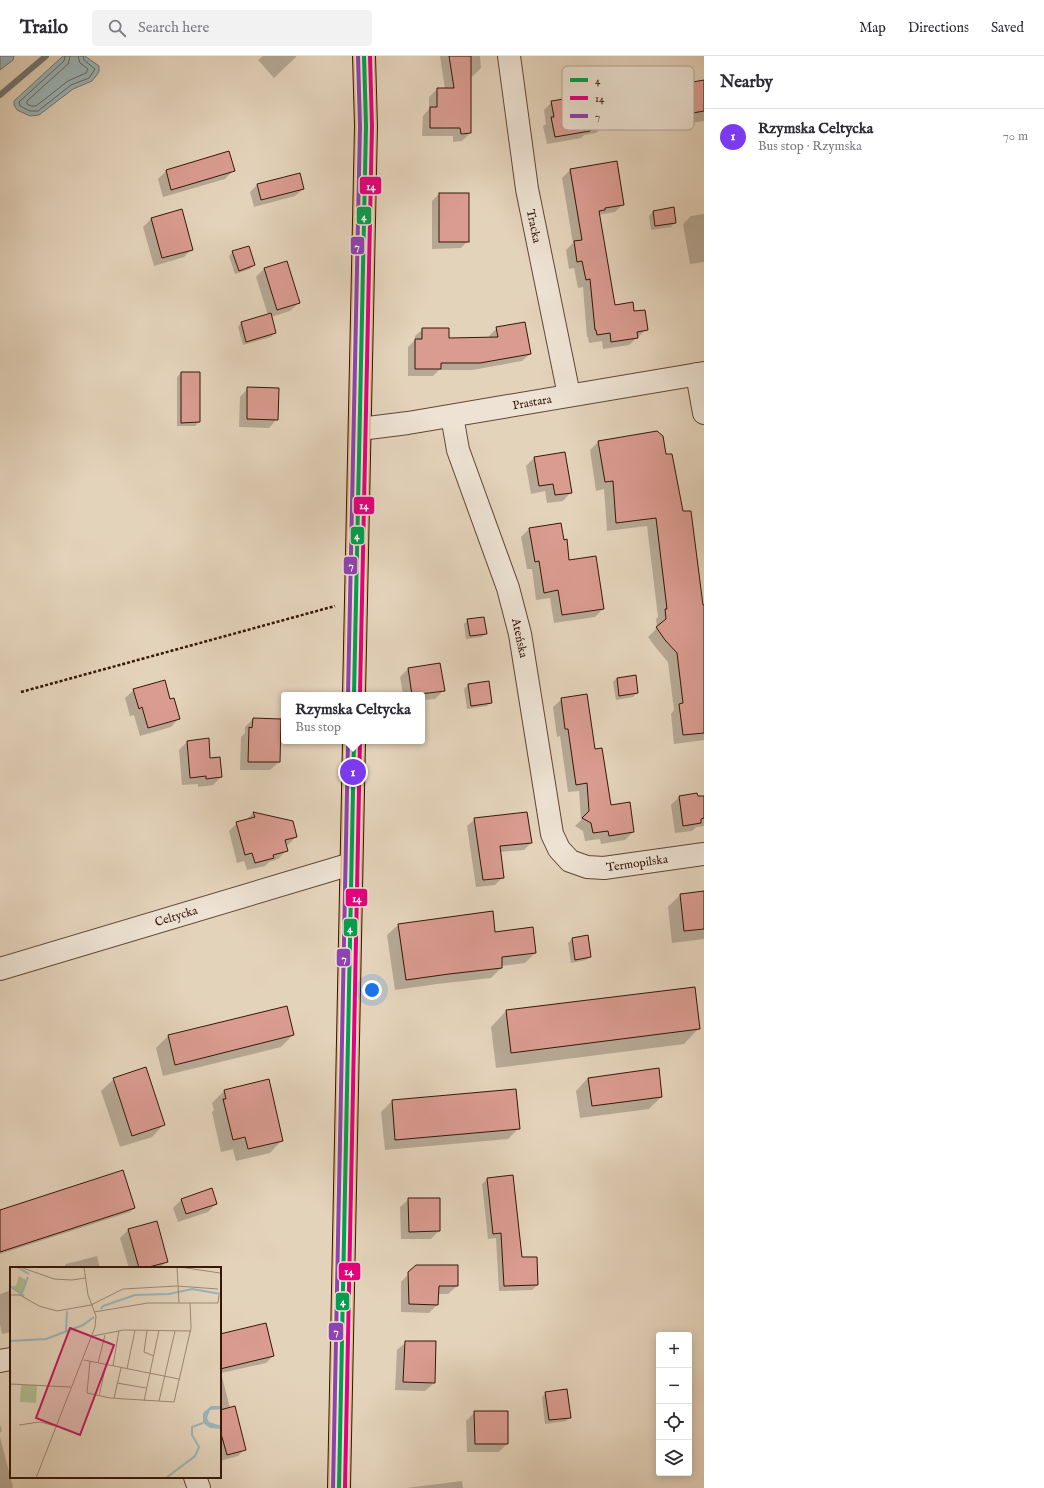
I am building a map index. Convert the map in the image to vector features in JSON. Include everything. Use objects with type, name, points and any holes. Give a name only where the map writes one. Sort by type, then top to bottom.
[{"type":"main road","points":[[354,692],[366,126],[364,56]]},
{"type":"main road","points":[[339,1488],[354,744]]},
{"type":"street","name":"Tracka","points":[[509,56],[527,188],[569,395]]},
{"type":"street","name":"Prastara","points":[[360,429],[452,416],[700,374]]},
{"type":"street","points":[[700,374],[704,413]]},
{"type":"street","name":"Ateńska","points":[[452,416],[458,450],[508,588],[520,634],[552,834],[559,849],[570,861]]},
{"type":"street","name":"Termopilska","points":[[570,861],[587,867],[604,868],[704,854]]},
{"type":"street","name":"Celtycka","points":[[0,969],[351,864]]},
{"type":"street","points":[[0,1361],[10,1359]]},
{"type":"street","points":[[195,1478],[199,1488]]},
{"type":"path","points":[[21,692],[356,600]]},
{"type":"water","points":[[0,56],[14,56],[13,60],[0,70]]},
{"type":"water","points":[[63,56],[85,56],[99,66],[99,72],[92,81],[73,89],[39,115],[30,116],[17,110],[14,105],[14,101]]},
{"type":"building","points":[[449,56],[471,56],[471,133],[461,134],[460,128],[430,128],[430,107],[437,107],[437,88],[454,88]]},
{"type":"building","points":[[704,80],[704,111],[694,113],[694,82]]},
{"type":"building","points":[[562,99],[562,130],[590,131],[555,137],[551,117],[554,117],[551,101]]},
{"type":"building","points":[[229,151],[235,171],[171,190],[166,170]]},
{"type":"building","points":[[617,161],[624,205],[605,208],[605,210],[599,211],[615,305],[633,302],[634,311],[645,310],[648,330],[637,332],[638,338],[611,342],[610,333],[597,335],[595,330],[590,279],[586,280],[582,261],[577,262],[574,241],[582,240],[570,169]]},
{"type":"building","points":[[300,173],[304,189],[261,200],[257,184]]},
{"type":"building","points":[[439,193],[469,193],[469,242],[439,242]]},
{"type":"building","points":[[674,207],[676,223],[655,226],[653,211]]},
{"type":"building","points":[[182,209],[193,250],[162,258],[151,218]]},
{"type":"building","points":[[249,246],[255,265],[239,271],[232,251]]},
{"type":"building","points":[[287,261],[300,303],[277,310],[264,268]]},
{"type":"building","points":[[271,313],[276,333],[246,342],[241,322]]},
{"type":"building","points":[[525,322],[531,354],[480,363],[441,363],[441,369],[415,369],[415,339],[422,339],[422,328],[449,328],[449,338],[498,337],[496,327]]},
{"type":"building","points":[[181,372],[200,372],[200,422],[181,423]]},
{"type":"building","points":[[247,387],[279,388],[278,420],[247,419]]},
{"type":"building","points":[[657,431],[663,436],[666,454],[672,454],[683,511],[691,511],[704,605],[704,733],[683,735],[679,704],[683,703],[677,653],[656,627],[666,619],[665,609],[667,609],[656,518],[616,523],[613,481],[605,482],[598,441]]},
{"type":"building","points":[[565,452],[572,493],[555,495],[553,484],[539,486],[534,457]]},
{"type":"building","points":[[561,523],[564,540],[567,539],[569,560],[596,556],[604,609],[562,615],[558,590],[544,593],[539,561],[535,562],[529,528]]},
{"type":"building","points":[[484,617],[487,634],[470,636],[467,619]]},
{"type":"building","points":[[440,663],[445,691],[425,693],[425,692],[412,692],[408,668]]},
{"type":"building","points":[[636,675],[638,693],[619,696],[617,678]]},
{"type":"building","points":[[165,680],[170,699],[174,698],[180,719],[148,728],[142,707],[139,709],[133,689]]},
{"type":"building","points":[[489,681],[492,703],[471,706],[468,684]]},
{"type":"building","points":[[587,694],[595,749],[602,748],[611,805],[630,802],[634,832],[609,836],[608,831],[593,833],[591,823],[582,818],[589,811],[587,783],[576,785],[568,729],[565,729],[561,698]]},
{"type":"building","points":[[253,718],[281,719],[280,762],[248,762],[249,727],[252,728]]},
{"type":"building","points":[[209,738],[210,758],[220,757],[222,777],[206,779],[206,776],[190,778],[187,741]]},
{"type":"building","points":[[697,793],[698,796],[704,796],[704,818],[701,819],[701,823],[683,826],[679,796]]},
{"type":"building","points":[[253,812],[293,821],[297,837],[285,840],[288,851],[273,855],[274,858],[255,863],[252,853],[245,855],[236,822],[255,817]]},
{"type":"building","points":[[527,812],[532,843],[500,846],[504,878],[483,880],[474,818]]},
{"type":"building","points":[[704,891],[704,929],[684,931],[680,894]]},
{"type":"building","points":[[493,911],[495,932],[533,927],[536,953],[502,957],[502,968],[406,980],[398,924]]},
{"type":"building","points":[[588,935],[591,957],[575,960],[572,938]]},
{"type":"building","points":[[695,987],[700,1029],[511,1053],[506,1010]]},
{"type":"building","points":[[287,1006],[294,1035],[175,1065],[168,1035]]},
{"type":"building","points":[[146,1067],[165,1125],[132,1136],[113,1078]]},
{"type":"building","points":[[659,1068],[662,1097],[592,1106],[588,1078]]},
{"type":"building","points":[[269,1079],[283,1141],[248,1149],[245,1137],[233,1140],[223,1099],[226,1099],[224,1090]]},
{"type":"building","points":[[516,1089],[520,1129],[395,1140],[392,1100]]},
{"type":"building","points":[[123,1170],[135,1208],[0,1252],[0,1210]]},
{"type":"building","points":[[513,1175],[522,1257],[537,1257],[538,1285],[504,1286],[501,1233],[493,1234],[487,1178]]},
{"type":"building","points":[[212,1188],[217,1204],[186,1214],[181,1199]]},
{"type":"building","points":[[408,1198],[440,1198],[440,1231],[409,1232]]},
{"type":"building","points":[[157,1221],[168,1262],[149,1267],[139,1267],[128,1229]]},
{"type":"building","points":[[416,1265],[458,1265],[458,1286],[439,1286],[438,1305],[409,1304],[408,1272]]},
{"type":"building","points":[[266,1323],[274,1356],[221,1369],[221,1334]]},
{"type":"building","points":[[405,1341],[436,1341],[435,1383],[403,1382]]},
{"type":"building","points":[[567,1389],[571,1418],[549,1420],[545,1392]]},
{"type":"building","points":[[235,1406],[246,1450],[227,1455],[221,1434],[221,1410]]},
{"type":"building","points":[[474,1411],[508,1411],[508,1444],[475,1444]]},
{"type":"waterway","points":[[0,95],[46,56]]},
{"type":"transit line","name":"7","points":[[348,692],[360,126],[358,56]]},
{"type":"transit line","name":"4","points":[[354,692],[366,126],[364,56]]},
{"type":"transit line","name":"14","points":[[360,692],[372,126],[370,56]]},
{"type":"transit line","name":"7","points":[[333,1488],[348,744]]},
{"type":"transit line","name":"4","points":[[339,1488],[354,744]]},
{"type":"transit line","name":"14","points":[[345,1488],[360,744]]},
{"type":"place","name":"Rzymska Celtycka","points":[[353,772]]}]
